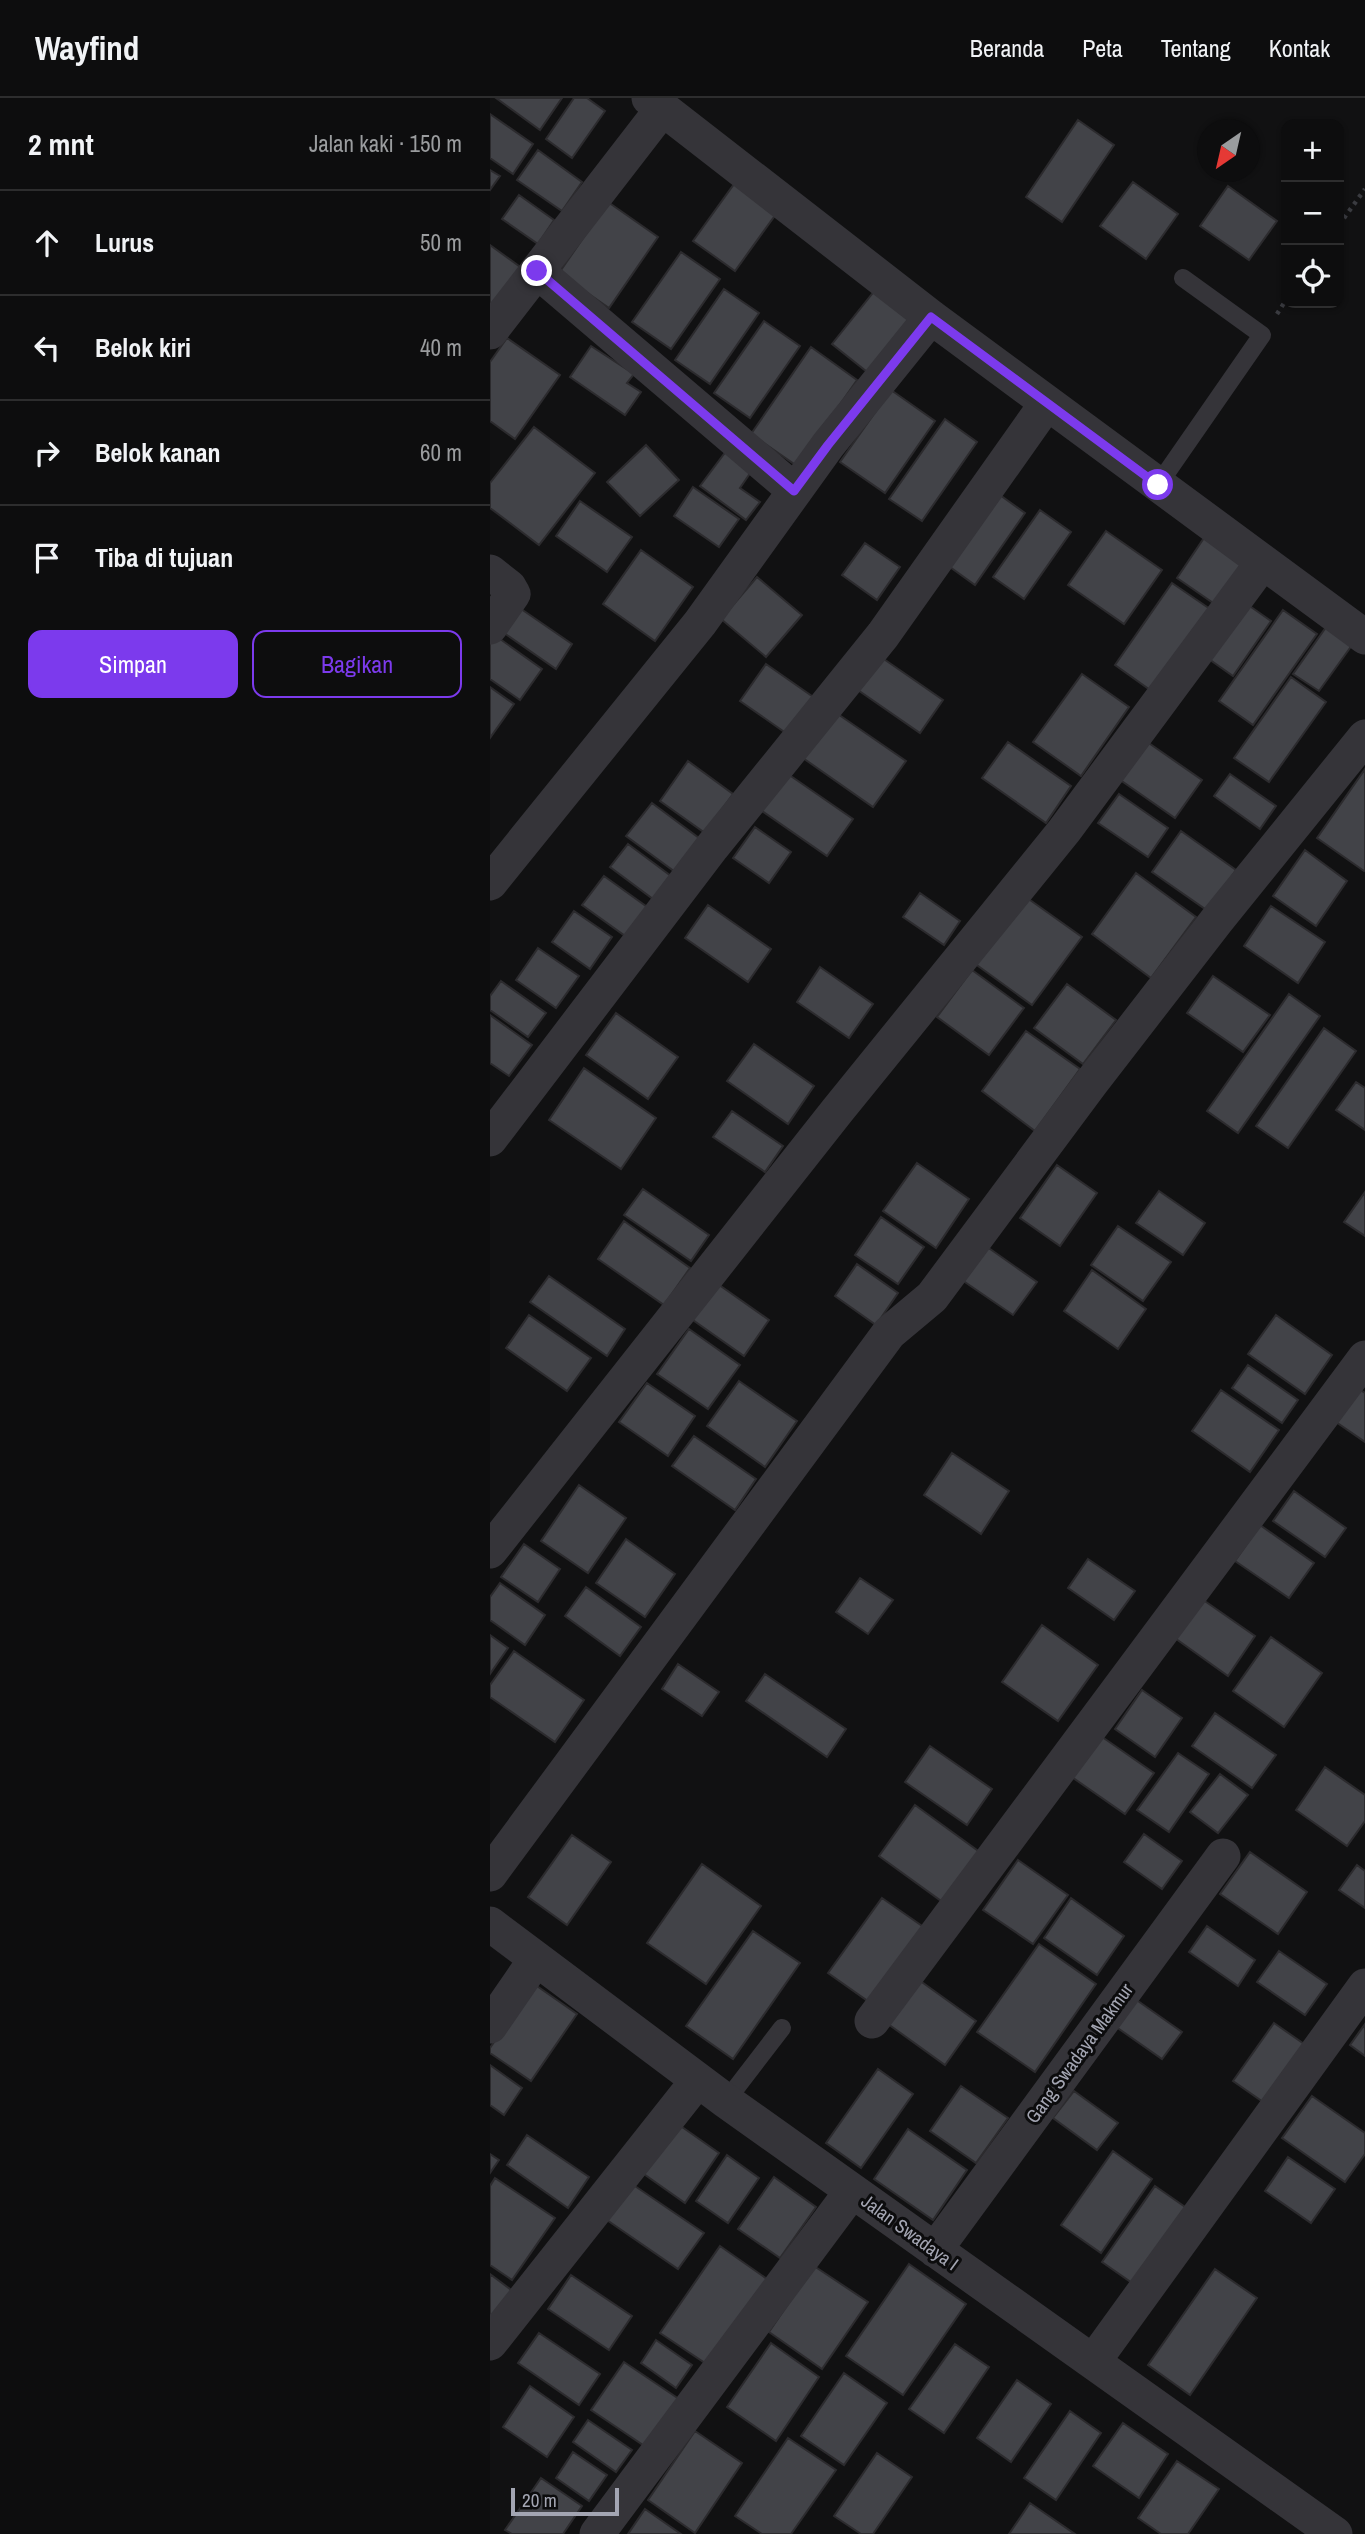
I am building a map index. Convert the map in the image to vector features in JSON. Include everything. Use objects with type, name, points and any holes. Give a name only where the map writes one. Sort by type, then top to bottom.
[{"type":"street","points":[[490,332],[537,271],[656,103],[931,317],[1365,636]]},
{"type":"street","points":[[537,271],[794,491]]},
{"type":"street","points":[[490,883],[699,623],[828,445],[931,317]]},
{"type":"street","points":[[490,1139],[712,847],[883,635],[1047,403]]},
{"type":"street","points":[[490,1551],[836,1111],[1064,831],[1263,562]]},
{"type":"street","points":[[490,572],[509,587],[513,594],[490,627]]},
{"type":"street","points":[[490,1874],[889,1333],[932,1297],[1158,996],[1365,737]]},
{"type":"street","points":[[872,2021],[1365,1359]]},
{"type":"street","name":"Gang Swadaya Makmur","points":[[935,2250],[1223,1856]]},
{"type":"street","name":"Jalan Swadaya I","points":[[490,1923],[726,2101],[1335,2534]]},
{"type":"street","points":[[490,2026],[536,1959]]},
{"type":"street","points":[[1093,2362],[1365,1986]]},
{"type":"street","points":[[490,2343],[698,2080]]},
{"type":"street","points":[[597,2534],[852,2191]]},
{"type":"lane","points":[[1158,485],[1262,335],[1184,278]]},
{"type":"lane","points":[[726,2101],[782,2028]]},
{"type":"path","points":[[1344,218],[1365,189]]},
{"type":"building","points":[[496,98],[562,98],[540,130]]},
{"type":"building","points":[[574,98],[587,98],[605,111],[572,158],[546,139]]},
{"type":"building","points":[[490,114],[533,144],[513,174],[490,158]]},
{"type":"building","points":[[1078,120],[1114,145],[1062,222],[1026,197]]},
{"type":"building","points":[[538,150],[582,182],[562,211],[517,180]]},
{"type":"building","points":[[490,170],[500,176],[490,190]]},
{"type":"building","points":[[737,180],[779,210],[735,271],[693,241]]},
{"type":"building","points":[[1133,182],[1178,214],[1146,259],[1100,226]]},
{"type":"building","points":[[1228,186],[1277,221],[1249,260],[1200,226]]},
{"type":"building","points":[[519,195],[554,220],[538,244],[502,219]]},
{"type":"building","points":[[608,202],[658,237],[609,308],[559,273]]},
{"type":"building","points":[[490,245],[523,269],[490,307]]},
{"type":"building","points":[[681,252],[720,279],[671,349],[632,322]]},
{"type":"building","points":[[880,284],[923,318],[876,379],[832,344]]},
{"type":"building","points":[[724,289],[759,313],[710,384],[675,360]]},
{"type":"building","points":[[764,321],[800,346],[750,418],[714,393]]},
{"type":"building","points":[[507,338],[560,375],[515,439],[490,421],[490,362]]},
{"type":"building","points":[[591,346],[634,374],[627,383],[641,392],[625,415],[570,377]]},
{"type":"building","points":[[811,347],[857,380],[797,466],[751,434]]},
{"type":"building","points":[[891,390],[935,421],[885,493],[840,462]]},
{"type":"building","points":[[945,419],[977,442],[922,521],[889,499]]},
{"type":"building","points":[[534,427],[595,473],[539,545],[490,508],[490,483]]},
{"type":"building","points":[[646,445],[679,480],[640,516],[607,482]]},
{"type":"building","points":[[727,450],[753,469],[740,488],[760,502],[746,520],[700,486]]},
{"type":"building","points":[[693,487],[739,519],[719,547],[674,516]]},
{"type":"building","points":[[993,490],[1025,513],[975,585],[943,562]]},
{"type":"building","points":[[580,501],[632,537],[607,572],[556,536]]},
{"type":"building","points":[[1040,510],[1071,532],[1024,599],[993,577]]},
{"type":"building","points":[[1106,531],[1162,570],[1124,624],[1068,585]]},
{"type":"building","points":[[1208,532],[1250,561],[1219,607],[1177,578]]},
{"type":"building","points":[[865,543],[900,567],[877,600],[842,575]]},
{"type":"building","points":[[641,550],[693,587],[655,641],[603,604]]},
{"type":"building","points":[[757,577],[802,615],[766,657],[721,619]]},
{"type":"building","points":[[1172,583],[1210,609],[1153,692],[1115,665]]},
{"type":"building","points":[[511,602],[572,644],[556,669],[494,626]]},
{"type":"building","points":[[1244,602],[1271,621],[1233,676],[1206,657]]},
{"type":"building","points":[[1283,610],[1317,634],[1253,725],[1219,701]]},
{"type":"building","points":[[1329,623],[1355,641],[1319,691],[1293,674]]},
{"type":"building","points":[[493,634],[542,669],[520,700],[490,679],[490,638]]},
{"type":"building","points":[[878,655],[943,700],[920,733],[855,688]]},
{"type":"building","points":[[766,664],[819,701],[793,738],[740,701]]},
{"type":"building","points":[[1082,674],[1129,707],[1081,776],[1033,742]]},
{"type":"building","points":[[1291,677],[1326,702],[1269,782],[1234,758]]},
{"type":"building","points":[[490,687],[514,704],[490,738]]},
{"type":"building","points":[[832,710],[906,761],[873,807],[800,756]]},
{"type":"building","points":[[1143,739],[1202,780],[1175,818],[1116,777]]},
{"type":"building","points":[[1008,742],[1071,786],[1046,823],[982,778]]},
{"type":"building","points":[[688,761],[733,794],[705,833],[660,801]]},
{"type":"building","points":[[1365,769],[1365,870],[1364,871],[1317,838]]},
{"type":"building","points":[[785,772],[853,819],[827,856],[759,809]]},
{"type":"building","points":[[1230,774],[1276,806],[1260,829],[1214,796]]},
{"type":"building","points":[[1119,794],[1168,828],[1148,857],[1098,823]]},
{"type":"building","points":[[652,803],[707,844],[682,877],[626,836]]},
{"type":"building","points":[[755,827],[791,852],[769,883],[733,858]]},
{"type":"building","points":[[1181,831],[1236,870],[1208,911],[1152,872]]},
{"type":"building","points":[[628,844],[675,879],[657,902],[610,867]]},
{"type":"building","points":[[1305,850],[1347,881],[1316,926],[1273,896]]},
{"type":"building","points":[[1136,873],[1196,917],[1151,978],[1092,934]]},
{"type":"building","points":[[604,876],[650,909],[628,938],[582,905]]},
{"type":"building","points":[[920,893],[960,921],[944,945],[903,917]]},
{"type":"building","points":[[1023,895],[1082,937],[1032,1005],[974,963]]},
{"type":"building","points":[[708,905],[771,949],[748,982],[685,938]]},
{"type":"building","points":[[1271,906],[1325,942],[1298,983],[1244,946]]},
{"type":"building","points":[[574,911],[612,937],[590,969],[552,942]]},
{"type":"building","points":[[538,948],[579,976],[556,1008],[516,980]]},
{"type":"building","points":[[820,967],[873,1004],[849,1038],[797,1002]]},
{"type":"building","points":[[972,970],[1024,1008],[989,1055],[937,1017]]},
{"type":"building","points":[[1213,976],[1270,1015],[1243,1052],[1187,1013]]},
{"type":"building","points":[[501,981],[546,1013],[528,1037],[490,1010],[490,996]]},
{"type":"building","points":[[1067,984],[1116,1020],[1083,1064],[1034,1028]]},
{"type":"building","points":[[1289,994],[1320,1016],[1238,1133],[1207,1111]]},
{"type":"building","points":[[616,1013],[678,1057],[648,1099],[586,1055]]},
{"type":"building","points":[[490,1015],[532,1045],[509,1076],[490,1063]]},
{"type":"building","points":[[1324,1028],[1356,1051],[1288,1148],[1256,1126]]},
{"type":"building","points":[[1026,1031],[1080,1069],[1035,1131],[982,1091]]},
{"type":"building","points":[[754,1044],[814,1086],[788,1124],[727,1081]]},
{"type":"building","points":[[584,1068],[656,1118],[621,1169],[549,1120]]},
{"type":"building","points":[[1356,1082],[1365,1088],[1365,1130],[1336,1110]]},
{"type":"building","points":[[732,1111],[783,1146],[765,1172],[713,1137]]},
{"type":"building","points":[[917,1163],[969,1199],[936,1248],[883,1211]]},
{"type":"building","points":[[1057,1165],[1097,1193],[1060,1246],[1020,1218]]},
{"type":"building","points":[[643,1189],[709,1235],[691,1261],[624,1215]]},
{"type":"building","points":[[1159,1191],[1205,1223],[1183,1255],[1136,1223]]},
{"type":"building","points":[[1365,1192],[1365,1236],[1344,1222]]},
{"type":"building","points":[[881,1217],[924,1247],[898,1284],[855,1255]]},
{"type":"building","points":[[624,1221],[690,1268],[664,1305],[598,1259]]},
{"type":"building","points":[[1118,1226],[1171,1262],[1143,1301],[1091,1265]]},
{"type":"building","points":[[983,1244],[1037,1282],[1013,1315],[959,1278]]},
{"type":"building","points":[[857,1264],[898,1293],[876,1325],[835,1296]]},
{"type":"building","points":[[1092,1270],[1146,1309],[1118,1349],[1064,1311]]},
{"type":"building","points":[[549,1276],[625,1329],[607,1356],[530,1302]]},
{"type":"building","points":[[715,1282],[769,1320],[744,1356],[690,1318]]},
{"type":"building","points":[[529,1315],[591,1358],[567,1391],[506,1348]]},
{"type":"building","points":[[1276,1315],[1332,1355],[1305,1394],[1248,1354]]},
{"type":"building","points":[[689,1329],[740,1365],[708,1409],[657,1374]]},
{"type":"building","points":[[1248,1365],[1298,1400],[1282,1423],[1232,1388]]},
{"type":"building","points":[[739,1381],[797,1421],[765,1467],[707,1426]]},
{"type":"building","points":[[647,1383],[695,1416],[668,1456],[619,1422]]},
{"type":"building","points":[[1359,1389],[1365,1393],[1365,1442],[1336,1422]]},
{"type":"building","points":[[1221,1390],[1279,1430],[1250,1472],[1192,1431]]},
{"type":"building","points":[[694,1436],[756,1479],[735,1510],[672,1466]]},
{"type":"building","points":[[952,1453],[1009,1491],[981,1534],[924,1495]]},
{"type":"building","points":[[579,1485],[626,1518],[588,1573],[541,1541]]},
{"type":"building","points":[[1294,1491],[1346,1528],[1325,1557],[1273,1521]]},
{"type":"building","points":[[1260,1525],[1314,1563],[1289,1598],[1235,1561]]},
{"type":"building","points":[[626,1539],[675,1574],[645,1617],[596,1583]]},
{"type":"building","points":[[524,1544],[560,1569],[538,1602],[501,1577]]},
{"type":"building","points":[[1088,1559],[1135,1591],[1114,1620],[1068,1588]]},
{"type":"building","points":[[860,1578],[893,1600],[868,1634],[836,1612]]},
{"type":"building","points":[[500,1583],[545,1615],[525,1645],[490,1620],[490,1597]]},
{"type":"building","points":[[586,1587],[641,1627],[620,1656],[565,1616]]},
{"type":"building","points":[[1199,1597],[1255,1636],[1228,1676],[1172,1636]]},
{"type":"building","points":[[1042,1625],[1098,1665],[1058,1721],[1002,1682]]},
{"type":"building","points":[[490,1635],[508,1648],[490,1674]]},
{"type":"building","points":[[1271,1637],[1322,1673],[1284,1727],[1233,1691]]},
{"type":"building","points":[[514,1651],[584,1700],[555,1742],[490,1697],[490,1685]]},
{"type":"building","points":[[678,1664],[719,1692],[702,1716],[662,1689]]},
{"type":"building","points":[[765,1674],[846,1729],[827,1757],[746,1701]]},
{"type":"building","points":[[1142,1690],[1182,1718],[1155,1757],[1115,1729]]},
{"type":"building","points":[[1215,1713],[1276,1755],[1252,1788],[1192,1746]]},
{"type":"building","points":[[1095,1732],[1154,1773],[1125,1814],[1066,1773]]},
{"type":"building","points":[[930,1746],[992,1789],[967,1825],[905,1782]]},
{"type":"building","points":[[1178,1753],[1209,1774],[1169,1832],[1137,1810]]},
{"type":"building","points":[[1325,1767],[1365,1795],[1365,1821],[1347,1846],[1296,1810]]},
{"type":"building","points":[[1220,1774],[1248,1795],[1218,1833],[1190,1812]]},
{"type":"building","points":[[915,1805],[981,1853],[944,1903],[879,1856]]},
{"type":"building","points":[[1144,1834],[1182,1861],[1162,1889],[1124,1862]]},
{"type":"building","points":[[572,1835],[611,1862],[567,1925],[528,1897]]},
{"type":"building","points":[[1250,1852],[1307,1892],[1278,1934],[1220,1894]]},
{"type":"building","points":[[1018,1860],[1068,1895],[1033,1944],[983,1910]]},
{"type":"building","points":[[702,1864],[761,1906],[706,1984],[647,1943]]},
{"type":"building","points":[[1357,1865],[1365,1871],[1365,1908],[1339,1890]]},
{"type":"building","points":[[882,1898],[925,1928],[872,2004],[828,1973]]},
{"type":"building","points":[[1071,1898],[1124,1936],[1097,1975],[1044,1938]]},
{"type":"building","points":[[1207,1926],[1255,1960],[1238,1986],[1189,1952]]},
{"type":"building","points":[[753,1931],[800,1963],[733,2059],[686,2026]]},
{"type":"building","points":[[1039,1944],[1096,1984],[1035,2072],[977,2032]]},
{"type":"building","points":[[1279,1951],[1327,1984],[1305,2015],[1257,1982]]},
{"type":"building","points":[[919,1980],[976,2021],[945,2065],[888,2024]]},
{"type":"building","points":[[534,1984],[577,2014],[531,2081],[490,2053],[490,2048]]},
{"type":"building","points":[[1128,1994],[1182,2032],[1162,2059],[1109,2022]]},
{"type":"building","points":[[1274,2023],[1307,2046],[1266,2104],[1233,2081]]},
{"type":"building","points":[[1365,2024],[1365,2056],[1350,2045]]},
{"type":"building","points":[[490,2065],[522,2088],[504,2115],[490,2105]]},
{"type":"building","points":[[878,2069],[913,2094],[861,2168],[826,2143]]},
{"type":"building","points":[[961,2086],[1008,2118],[976,2163],[930,2131]]},
{"type":"building","points":[[1074,2091],[1118,2123],[1097,2150],[1053,2118]]},
{"type":"building","points":[[1312,2096],[1365,2133],[1365,2154],[1345,2182],[1282,2138]]},
{"type":"building","points":[[675,2122],[719,2153],[685,2203],[641,2172]]},
{"type":"building","points":[[908,2129],[967,2170],[933,2220],[874,2179]]},
{"type":"building","points":[[527,2135],[589,2177],[568,2208],[507,2165]]},
{"type":"building","points":[[1113,2151],[1152,2179],[1101,2253],[1061,2225]]},
{"type":"building","points":[[490,2154],[499,2160],[490,2173]]},
{"type":"building","points":[[727,2155],[759,2178],[728,2223],[696,2201]]},
{"type":"building","points":[[1288,2157],[1335,2189],[1311,2223],[1265,2191]]},
{"type":"building","points":[[774,2177],[816,2207],[780,2258],[738,2229]]},
{"type":"building","points":[[495,2178],[555,2218],[512,2280],[490,2265],[490,2186]]},
{"type":"building","points":[[629,2182],[704,2233],[678,2269],[604,2218]]},
{"type":"building","points":[[1155,2186],[1188,2209],[1135,2285],[1102,2262]]},
{"type":"building","points":[[720,2246],[767,2279],[708,2365],[660,2333]]},
{"type":"building","points":[[909,2264],[966,2304],[903,2395],[846,2356]]},
{"type":"building","points":[[814,2266],[868,2302],[822,2369],[769,2332]]},
{"type":"building","points":[[1215,2269],[1257,2298],[1190,2395],[1148,2365]]},
{"type":"building","points":[[490,2274],[514,2292],[490,2320]]},
{"type":"building","points":[[571,2275],[632,2316],[609,2350],[548,2309]]},
{"type":"building","points":[[539,2333],[600,2374],[579,2405],[518,2363]]},
{"type":"building","points":[[656,2340],[692,2365],[676,2388],[641,2363]]},
{"type":"building","points":[[771,2343],[819,2377],[776,2441],[727,2407]]},
{"type":"building","points":[[955,2344],[989,2367],[944,2433],[909,2409]]},
{"type":"building","points":[[624,2362],[679,2399],[646,2447],[591,2410]]},
{"type":"building","points":[[844,2373],[887,2403],[844,2465],[801,2436]]},
{"type":"building","points":[[1017,2380],[1051,2404],[1011,2462],[977,2438]]},
{"type":"building","points":[[530,2386],[574,2417],[547,2457],[503,2427]]},
{"type":"building","points":[[1070,2411],[1101,2433],[1056,2500],[1024,2478]]},
{"type":"building","points":[[588,2420],[632,2450],[616,2472],[573,2442]]},
{"type":"building","points":[[1123,2423],[1168,2454],[1139,2498],[1093,2466]]},
{"type":"building","points":[[695,2431],[742,2463],[695,2533],[648,2500]]},
{"type":"building","points":[[788,2438],[836,2470],[791,2534],[762,2534],[735,2516]]},
{"type":"building","points":[[573,2452],[607,2475],[589,2501],[556,2478]]},
{"type":"building","points":[[877,2453],[912,2477],[873,2534],[861,2534],[834,2516]]},
{"type":"building","points":[[1177,2461],[1219,2489],[1188,2534],[1161,2534],[1138,2518]]},
{"type":"building","points":[[541,2478],[582,2506],[563,2534],[512,2534],[505,2530]]},
{"type":"building","points":[[1030,2503],[1075,2534],[1009,2534]]},
{"type":"building","points":[[645,2509],[681,2534],[628,2534]]},
{"type":"route","points":[[537,271],[794,491],[931,317],[1158,485]]}]
